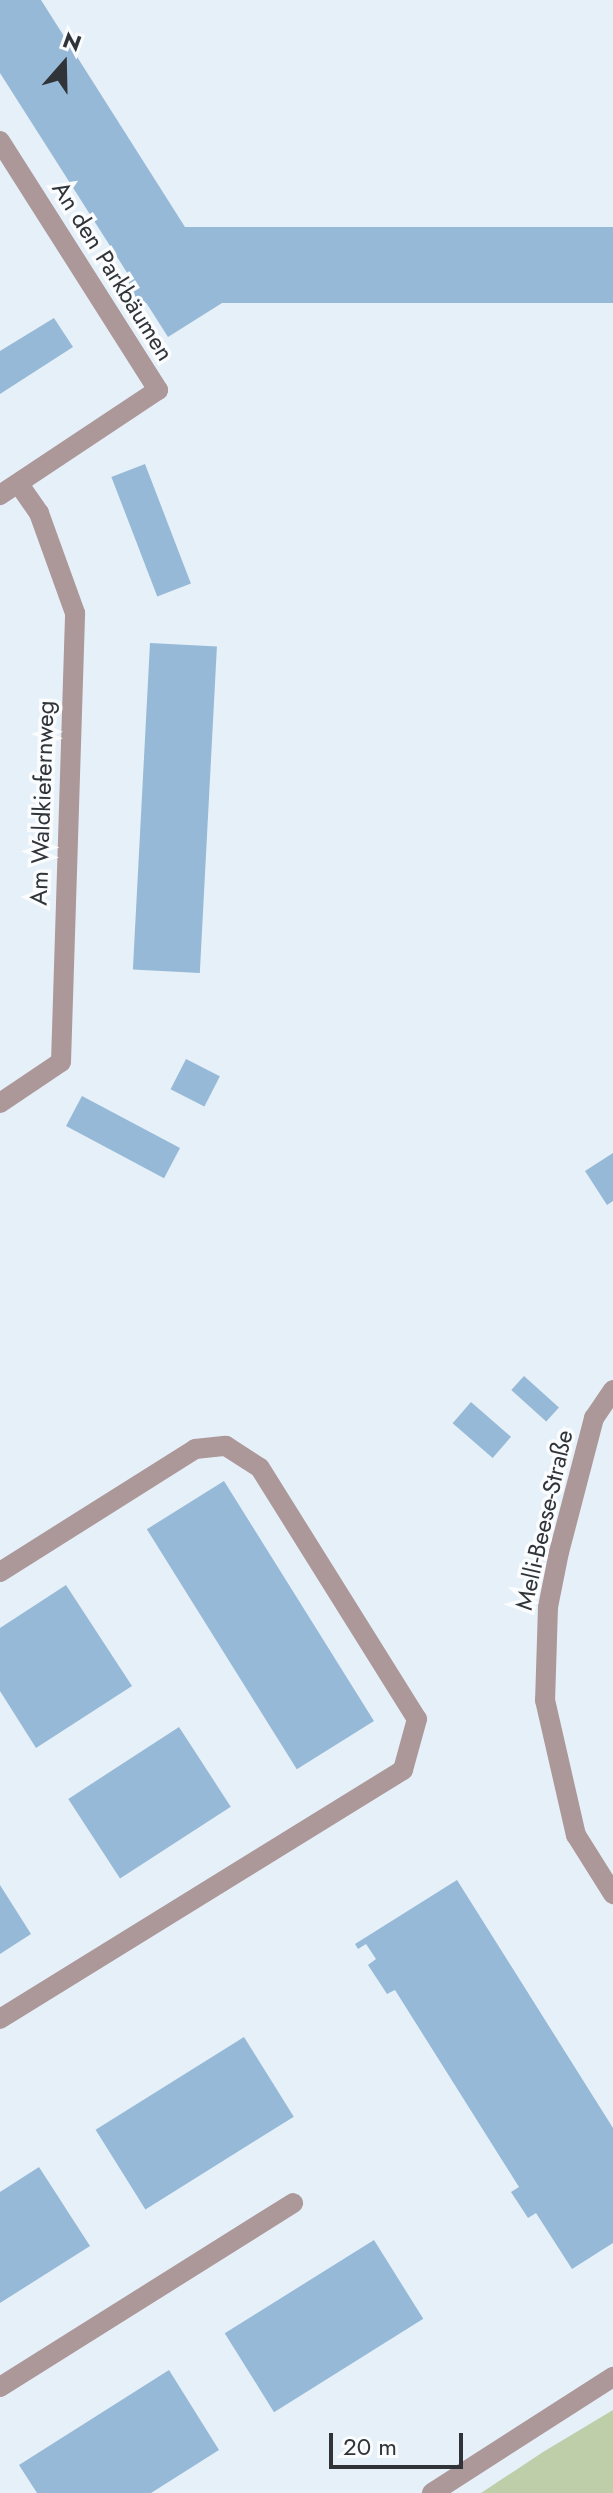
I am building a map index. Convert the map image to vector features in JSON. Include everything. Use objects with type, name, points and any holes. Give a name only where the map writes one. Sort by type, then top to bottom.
[{"type":"street","name":"An den Parkbäumen","points":[[0,141],[158,390],[0,495]]},
{"type":"street","name":"Am Waldkiefernweg","points":[[0,1103],[61,1062],[75,613],[39,513],[19,484]]},
{"type":"street","name":"Melli-Beese-Straße","points":[[613,1390],[594,1418],[559,1552],[548,1607],[545,1700],[576,1835],[613,1894]]},
{"type":"street","points":[[0,1572],[195,1449],[226,1446],[260,1468],[417,1719],[403,1770],[0,2019]]},
{"type":"street","points":[[0,2387],[293,2203]]},
{"type":"street","points":[[432,2493],[613,2377]]},
{"type":"green space","points":[[613,2410],[613,2493],[481,2493],[543,2452]]},
{"type":"building","points":[[0,0],[41,0],[230,298],[168,337],[0,73]]},
{"type":"building","points":[[129,227],[613,227],[613,303],[129,303]]},
{"type":"building","points":[[54,318],[73,347],[0,394],[0,351]]},
{"type":"building","points":[[145,464],[191,583],[157,596],[111,477]]},
{"type":"building","points":[[150,643],[217,647],[200,973],[133,970]]},
{"type":"building","points":[[186,1059],[220,1076],[204,1107],[171,1089]]},
{"type":"building","points":[[82,1096],[180,1148],[164,1178],[66,1126]]},
{"type":"building","points":[[613,1153],[613,1201],[607,1205],[585,1171]]},
{"type":"building","points":[[524,1376],[559,1407],[546,1422],[511,1390]]},
{"type":"building","points":[[471,1402],[511,1437],[493,1458],[453,1423]]},
{"type":"building","points":[[224,1481],[374,1721],[297,1769],[147,1529]]},
{"type":"building","points":[[66,1585],[132,1686],[36,1748],[0,1691],[0,1628]]},
{"type":"building","points":[[179,1727],[231,1807],[120,1879],[68,1799]]},
{"type":"building","points":[[457,1880],[613,2128],[613,2243],[572,2269],[536,2213],[528,2218],[511,2192],[519,2187],[395,1990],[387,1994],[368,1965],[376,1959],[366,1944],[358,1949],[355,1944]]},
{"type":"building","points":[[0,1885],[31,1934],[0,1954]]},
{"type":"building","points":[[244,2037],[294,2117],[145,2209],[96,2130]]},
{"type":"building","points":[[39,2167],[90,2246],[0,2303],[0,2192]]},
{"type":"building","points":[[374,2240],[423,2319],[274,2412],[225,2333]]},
{"type":"building","points":[[169,2370],[219,2450],[151,2493],[37,2493],[19,2465]]}]
